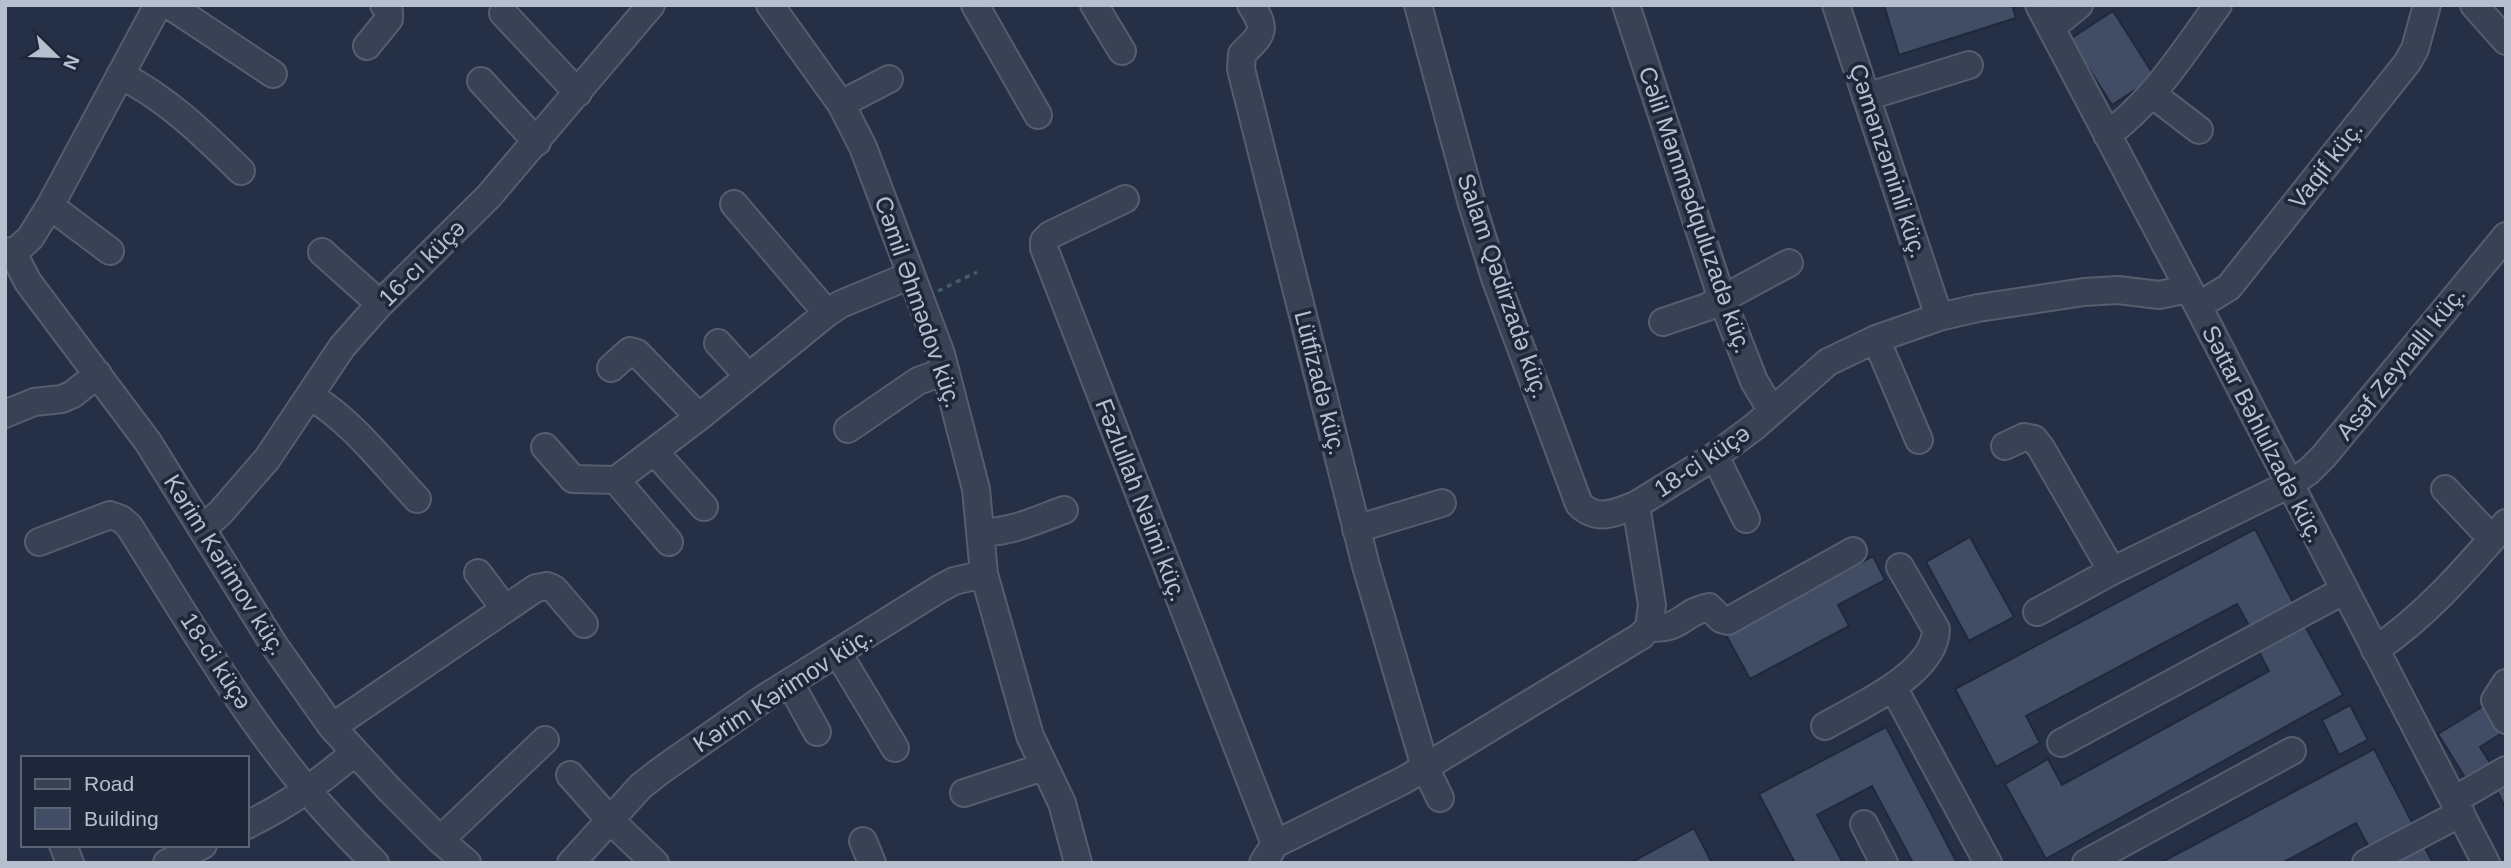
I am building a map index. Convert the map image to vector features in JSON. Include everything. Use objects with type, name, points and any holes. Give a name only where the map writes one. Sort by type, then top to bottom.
[{"type":"street","points":[[8,251],[18,249],[30,238],[50,206],[90,136],[158,5]]},
{"type":"street","points":[[169,5],[273,75]]},
{"type":"street","points":[[366,46],[389,19],[389,11],[384,5]]},
{"type":"street","name":"16-cı küçə","points":[[202,528],[220,513],[267,459],[326,368],[380,304],[471,215],[537,142],[651,5]]},
{"type":"street","name":"Cəmil Əhmədov küç.","points":[[770,5],[841,104],[868,158],[916,287],[945,371],[976,489],[984,574],[1030,736],[1062,803],[1078,863]]},
{"type":"street","points":[[975,5],[1038,115]]},
{"type":"street","points":[[1094,5],[1122,51]]},
{"type":"street","name":"Lütfizadə küç.","points":[[1251,5],[1261,21],[1262,30],[1259,37],[1242,54],[1241,69],[1356,529],[1425,767],[1440,798]]},
{"type":"street","name":"Salam Qədirzadə küç.","points":[[1418,5],[1495,278],[1579,504],[1598,515],[1609,515],[1636,505]]},
{"type":"street","name":"Cəlil Məmmədquluzadə küç.","points":[[1626,5],[1722,299],[1754,381],[1772,411]]},
{"type":"street","name":"Çəmənzəminli küç.","points":[[1836,5],[1939,317]]},
{"type":"street","points":[[2045,16],[2080,5]]},
{"type":"street","points":[[2107,135],[2131,118],[2152,94],[2218,5]]},
{"type":"street","name":"Vaqif küç.","points":[[2193,298],[2229,287],[2407,63],[2415,49],[2427,5]]},
{"type":"street","points":[[2474,5],[2506,41]]},
{"type":"street","points":[[503,13],[578,93]]},
{"type":"street","name":"Səttar Bəhlulzadə küç.","points":[[2045,16],[2486,863]]},
{"type":"street","points":[[1866,97],[1969,65]]},
{"type":"street","points":[[120,75],[138,84],[185,118],[241,171]]},
{"type":"street","points":[[841,104],[889,79]]},
{"type":"street","points":[[481,80],[537,142]]},
{"type":"street","points":[[2152,94],[2199,130]]},
{"type":"street","name":"Fəzlullah Nəimi küç.","points":[[1125,199],[1050,235],[1044,241],[1044,248],[1269,853]]},
{"type":"street","points":[[734,204],[827,313]]},
{"type":"street","points":[[50,206],[110,251]]},
{"type":"street","name":"Asəf Zeynallı küç.","points":[[2037,612],[2112,571],[2290,484],[2309,471],[2325,456],[2506,236]]},
{"type":"street","name":"Kərim Kərimov küç.","points":[[8,251],[28,282],[148,442],[274,645],[332,727],[440,840],[467,863]]},
{"type":"street","points":[[322,252],[380,304]]},
{"type":"street","points":[[1663,322],[1707,307],[1789,262]]},
{"type":"street","points":[[545,447],[573,479],[616,480],[699,417],[827,313],[841,304],[916,287]]},
{"type":"street","name":"18-ci küçə","points":[[1649,627],[1652,606],[1636,505],[1715,456],[1828,362],[1876,339],[1939,317],[1978,308],[2084,292],[2118,290],[2193,298]]},
{"type":"street","points":[[1876,339],[1919,440]]},
{"type":"street","points":[[718,342],[748,376]]},
{"type":"street","points":[[611,368],[631,351],[637,353],[699,417]]},
{"type":"street","points":[[848,429],[918,381],[945,371]]},
{"type":"street","points":[[5,414],[34,402],[62,399],[73,394],[98,374]]},
{"type":"street","points":[[310,396],[327,406],[345,422],[417,499]]},
{"type":"street","points":[[2005,446],[2024,437],[2034,439],[2112,571]]},
{"type":"street","points":[[654,451],[704,507]]},
{"type":"street","points":[[1715,456],[1746,519]]},
{"type":"street","points":[[616,480],[669,542]]},
{"type":"street","points":[[2375,650],[2423,614],[2499,531],[2445,488]]},
{"type":"street","points":[[1356,529],[1442,503]]},
{"type":"street","points":[[981,532],[999,533],[1011,530],[1064,510]]},
{"type":"street","name":"18-ci küçə","points":[[39,541],[110,515],[129,526],[215,663],[270,742],[308,791],[375,863]]},
{"type":"street","points":[[1269,853],[1404,780],[1641,636],[1649,627],[1668,628],[1702,608],[1709,607],[1721,619],[1728,621],[1853,551]]},
{"type":"street","points":[[1825,726],[1905,679],[1936,640],[1936,629],[1900,567]]},
{"type":"street","points":[[478,573],[505,609]]},
{"type":"street","name":"Kərim Kərimov küç.","points":[[571,863],[641,786],[663,769],[790,683],[939,589],[954,581],[984,574]]},
{"type":"street","points":[[332,727],[536,588],[547,586],[554,589],[584,624]]},
{"type":"street","points":[[2061,743],[2343,590]]},
{"type":"street","points":[[838,653],[895,748]]},
{"type":"street","points":[[790,683],[817,732]]},
{"type":"street","points":[[2506,683],[2496,700],[2506,720]]},
{"type":"street","points":[[1893,687],[1988,863]]},
{"type":"street","points":[[440,840],[545,740]]},
{"type":"street","points":[[2086,863],[2292,751]]},
{"type":"street","points":[[248,824],[308,791],[354,753]]},
{"type":"street","points":[[964,793],[1043,767]]},
{"type":"street","points":[[2366,863],[2457,806],[2506,770]]},
{"type":"street","points":[[570,775],[609,819],[655,863]]},
{"type":"street","points":[[1864,824],[1884,863]]},
{"type":"street","points":[[167,863],[200,847]]},
{"type":"path","points":[[916,287],[977,272]]},
{"type":"building","points":[[1884,5],[2012,5],[2016,18],[1899,55]]},
{"type":"building","points":[[2113,11],[2155,77],[2112,105],[2070,39]]},
{"type":"building","points":[[2255,529],[2295,606],[2251,629],[2237,604],[2026,716],[2040,743],[1996,767],[1955,689]]},
{"type":"building","points":[[1970,537],[2014,617],[1969,641],[1926,562]]},
{"type":"building","points":[[1873,556],[1885,580],[1838,605],[1849,626],[1750,679],[1726,635]]},
{"type":"building","points":[[2304,624],[2343,695],[2046,859],[2005,784],[2048,759],[2062,785],[2269,671],[2258,650]]},
{"type":"building","points":[[2350,705],[2368,740],[2339,755],[2322,720]]},
{"type":"building","points":[[2485,705],[2502,733],[2480,747],[2494,769],[2469,784],[2438,734]]},
{"type":"building","points":[[1886,727],[1957,863],[1913,863],[1872,786],[1817,815],[1843,863],[1795,863],[1759,794]]},
{"type":"building","points":[[2374,749],[2414,826],[2370,849],[2356,823],[2282,863],[2160,863]]},
{"type":"building","points":[[2506,787],[2506,809],[2497,791]]},
{"type":"building","points":[[1694,828],[1712,863],[1630,863]]},
{"type":"building","points":[[2422,842],[2433,863],[2385,863]]}]
